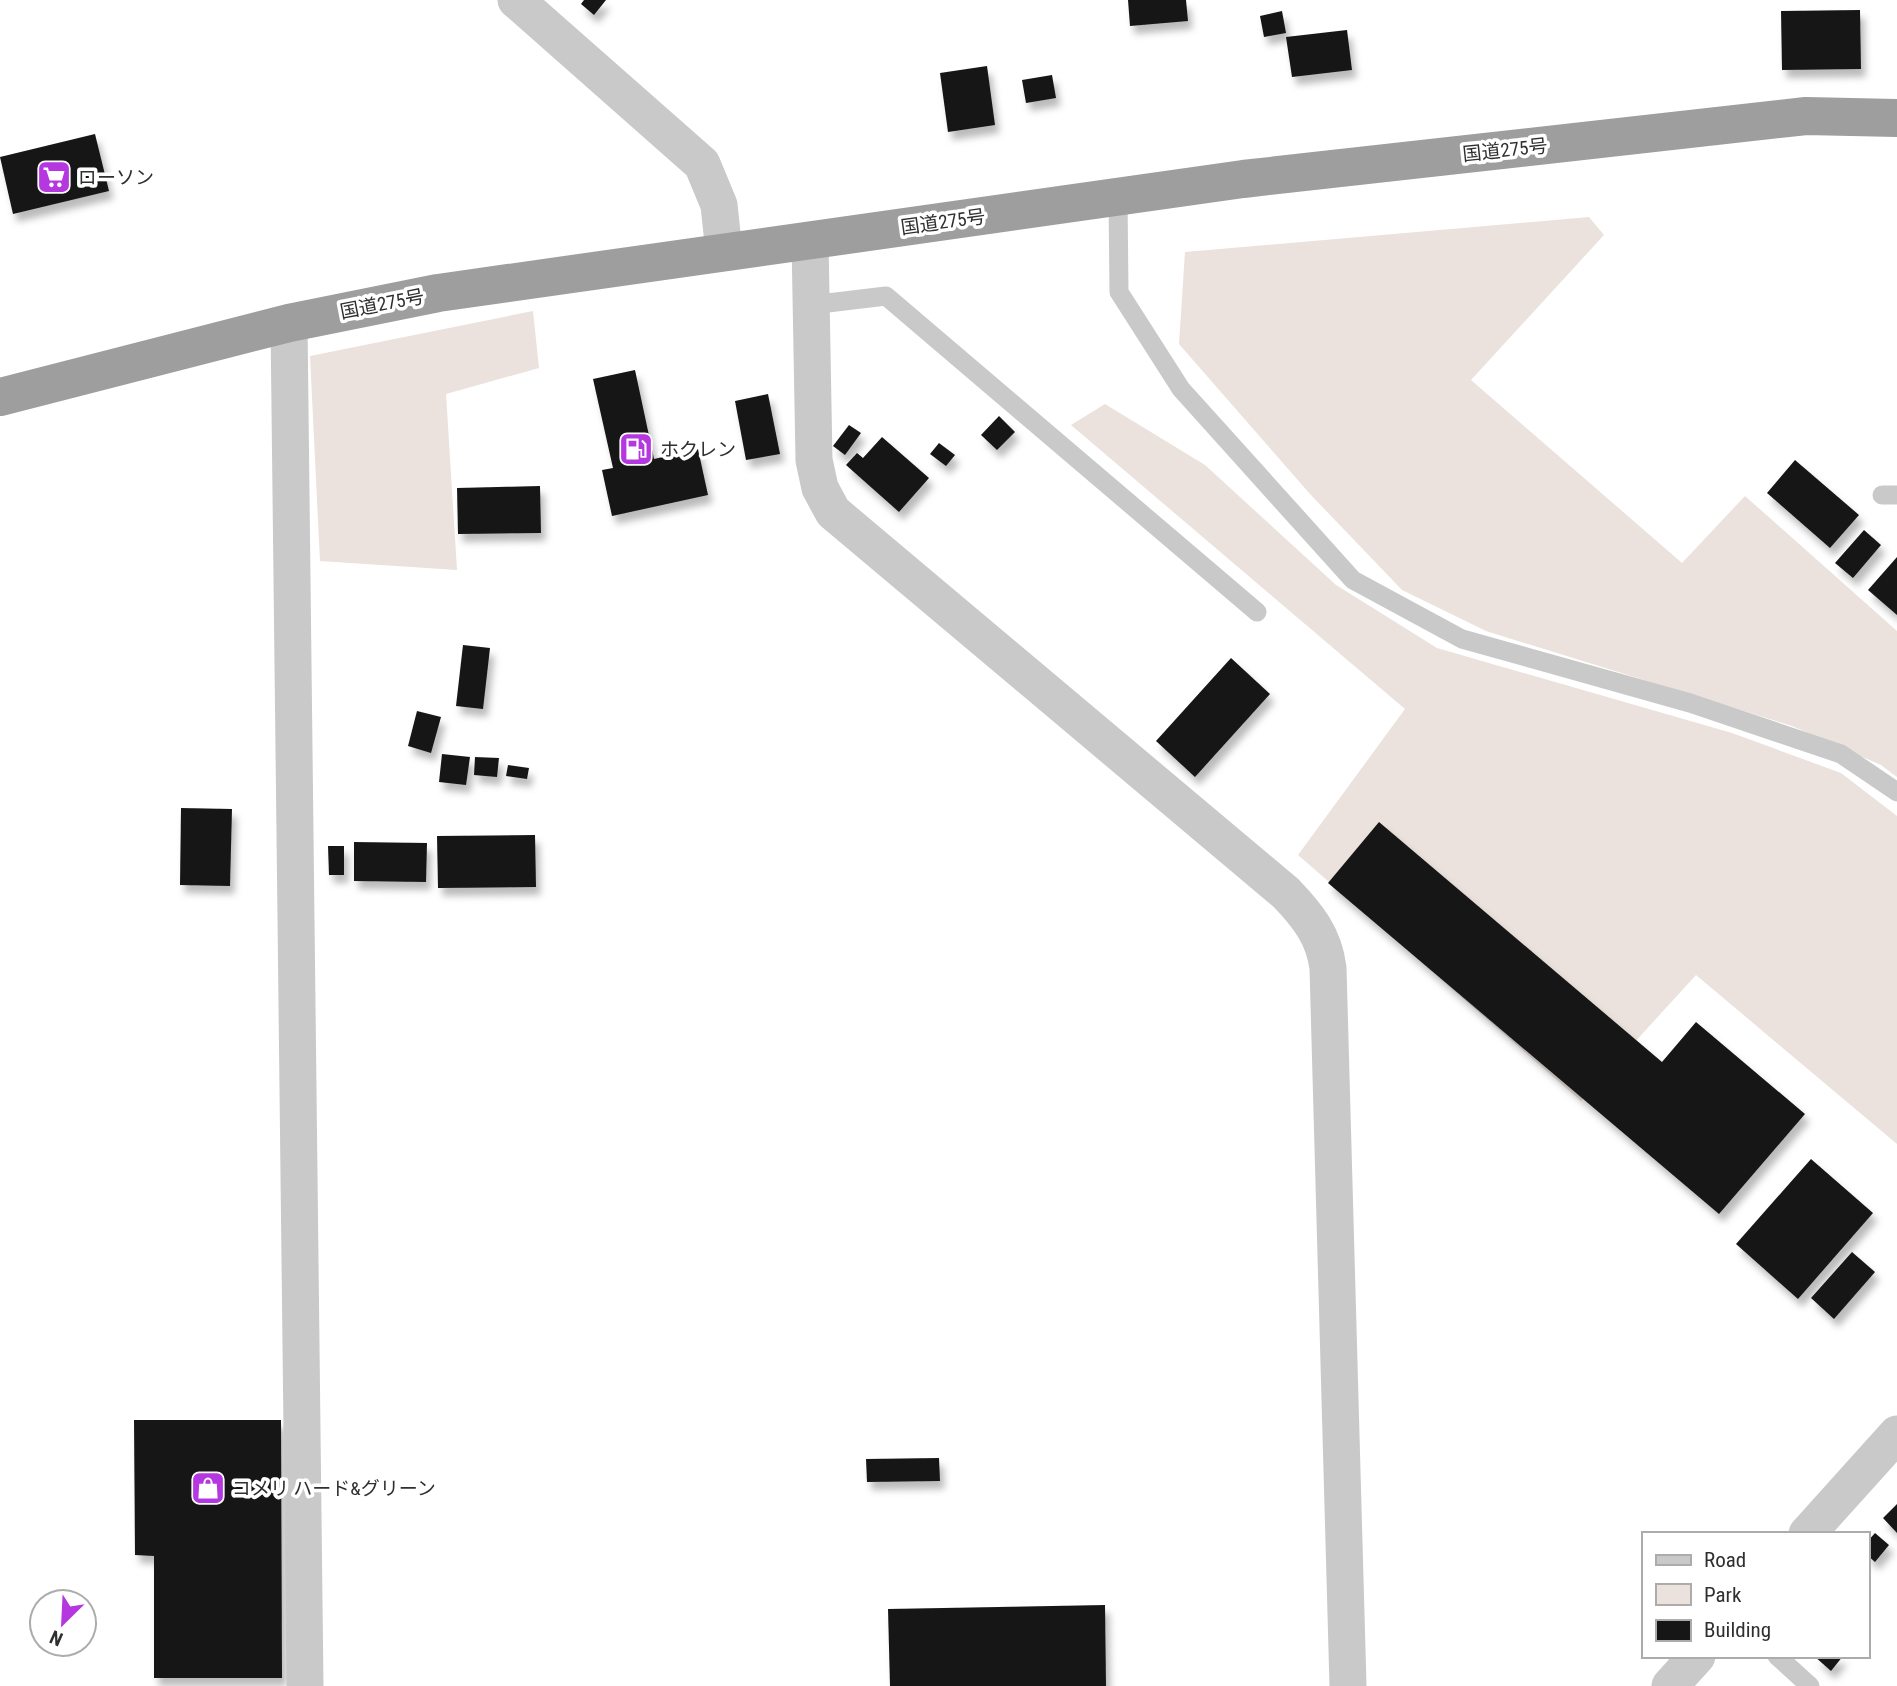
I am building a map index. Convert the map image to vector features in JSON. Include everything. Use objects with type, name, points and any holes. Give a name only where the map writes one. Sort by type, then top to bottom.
[{"type":"highway","name":"国道275号","points":[[0,397],[289,323],[438,293],[1242,179],[1806,116],[1897,118]]},
{"type":"street","points":[[516,0],[702,164],[719,205],[724,251]]},
{"type":"street","points":[[810,241],[814,460],[820,488],[833,512],[1286,892],[1309,917],[1320,935],[1328,968],[1348,1686]]},
{"type":"street","points":[[289,323],[305,1686]]},
{"type":"street","points":[[1809,1532],[1897,1434]]},
{"type":"street","points":[[1670,1686],[1695,1658]]},
{"type":"lane","points":[[1118,197],[1119,292],[1181,389],[1353,580],[1462,639],[1690,703],[1841,754],[1897,792]]},
{"type":"lane","points":[[810,305],[886,296],[1257,612]]},
{"type":"lane","points":[[1779,1658],[1810,1686]]},
{"type":"green space","points":[[1589,217],[1604,235],[1471,380],[1682,563],[1745,496],[1897,631],[1897,777],[1881,765],[1792,726],[1486,631],[1402,590],[1310,494],[1179,344],[1185,252]]},
{"type":"green space","points":[[533,311],[539,368],[446,394],[457,570],[320,561],[310,356]]},
{"type":"green space","points":[[1105,404],[1205,465],[1336,585],[1437,648],[1732,733],[1841,773],[1897,816],[1897,1144],[1696,975],[1581,1101],[1298,855],[1405,709],[1071,425]]},
{"type":"building","points":[[584,0],[606,0],[594,15],[581,4]]},
{"type":"building","points":[[1128,0],[1186,0],[1188,21],[1130,26]]},
{"type":"building","points":[[1860,10],[1861,69],[1782,70],[1781,11]]},
{"type":"building","points":[[1282,11],[1286,33],[1264,37],[1260,16]]},
{"type":"building","points":[[1347,30],[1352,70],[1292,77],[1286,37]]},
{"type":"building","points":[[987,66],[995,125],[948,132],[940,73]]},
{"type":"building","points":[[1052,75],[1056,98],[1026,103],[1022,80]]},
{"type":"building","name":"ローソン","points":[[95,134],[109,191],[13,214],[0,157]]},
{"type":"building","points":[[635,370],[654,459],[698,449],[708,495],[612,516],[602,470],[613,468],[593,379]]},
{"type":"building","points":[[768,394],[780,454],[746,460],[735,401]]},
{"type":"building","points":[[999,416],[1015,432],[997,450],[981,435]]},
{"type":"building","points":[[849,425],[861,433],[845,455],[833,446]]},
{"type":"building","points":[[882,437],[929,478],[899,512],[846,465],[857,453],[863,458]]},
{"type":"building","points":[[939,443],[955,455],[946,466],[930,454]]},
{"type":"building","points":[[1795,460],[1859,515],[1830,548],[1767,493]]},
{"type":"building","points":[[540,486],[541,533],[458,534],[457,488]]},
{"type":"building","points":[[1864,530],[1881,545],[1853,578],[1835,563]]},
{"type":"building","points":[[1897,557],[1897,615],[1868,590]]},
{"type":"building","points":[[463,645],[490,648],[483,709],[456,706]]},
{"type":"building","points":[[1231,658],[1270,694],[1195,777],[1156,741]]},
{"type":"building","points":[[417,711],[441,717],[431,753],[408,746]]},
{"type":"building","points":[[442,754],[470,757],[466,785],[439,782]]},
{"type":"building","points":[[475,757],[499,758],[497,777],[474,775]]},
{"type":"building","points":[[508,765],[529,768],[527,779],[506,776]]},
{"type":"building","points":[[181,808],[232,809],[230,886],[180,885]]},
{"type":"building","points":[[1379,822],[1662,1062],[1696,1022],[1805,1114],[1719,1214],[1328,883]]},
{"type":"building","points":[[535,835],[536,887],[438,888],[437,836]]},
{"type":"building","points":[[354,842],[427,843],[426,882],[354,881]]},
{"type":"building","points":[[328,846],[344,846],[344,875],[329,875]]},
{"type":"building","points":[[1811,1159],[1873,1213],[1798,1299],[1736,1244]]},
{"type":"building","points":[[1852,1252],[1875,1272],[1834,1319],[1811,1298]]},
{"type":"building","name":"コメリ ハード&グリーン","points":[[134,1420],[281,1420],[282,1678],[154,1678],[154,1556],[135,1555]]},
{"type":"building","points":[[939,1458],[940,1481],[867,1482],[866,1459]]},
{"type":"building","points":[[1897,1504],[1897,1533],[1883,1518]]},
{"type":"building","points":[[1875,1533],[1889,1545],[1875,1562],[1869,1557],[1869,1540]]},
{"type":"building","points":[[1105,1605],[1106,1686],[890,1686],[888,1609]]},
{"type":"building","points":[[1816,1658],[1841,1658],[1831,1671]]},
{"type":"place","name":"ローソン","points":[[54,177]]},
{"type":"place","name":"ホクレン","points":[[636,449]]},
{"type":"place","name":"コメリ ハード&グリーン","points":[[208,1488]]}]
